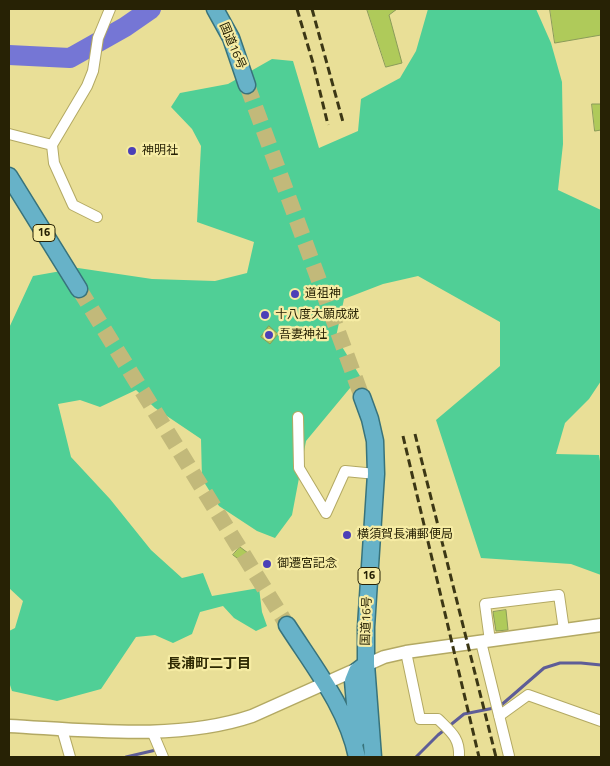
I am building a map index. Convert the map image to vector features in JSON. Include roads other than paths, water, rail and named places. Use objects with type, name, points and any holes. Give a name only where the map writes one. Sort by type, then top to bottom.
[{"type":"highway","name":"国道16号","points":[[215,9],[231,38],[247,85]]},
{"type":"highway","name":"16","points":[[9,176],[79,289]]},
{"type":"highway","name":"国道16号","points":[[362,396],[375,441],[376,474],[366,627],[366,664],[373,757]]},
{"type":"highway","points":[[287,625],[346,720],[358,757]]},
{"type":"highway","points":[[358,757],[353,681],[357,671],[366,664]]},
{"type":"street","points":[[97,217],[73,205],[54,164],[52,145],[94,71],[98,38],[110,9]]},
{"type":"street","points":[[9,134],[52,145]]},
{"type":"street","points":[[298,417],[300,468],[326,513],[345,470],[376,474]]},
{"type":"street","points":[[509,756],[499,716],[486,642],[485,604],[559,595],[564,630]]},
{"type":"street","points":[[9,726],[135,732],[181,729],[236,721],[277,705],[384,657],[406,652],[601,625]]},
{"type":"street","points":[[406,652],[420,719],[438,719],[456,738],[459,757]]},
{"type":"street","points":[[499,716],[528,695],[601,721]]},
{"type":"street","points":[[62,729],[70,757]]},
{"type":"street","points":[[152,731],[163,757]]},
{"type":"waterway","points":[[9,55],[70,58],[125,27],[151,9]]},
{"type":"waterway","points":[[416,757],[438,735],[464,714],[499,707],[544,668],[560,663],[601,665]]},
{"type":"waterway","points":[[126,757],[156,750]]},
{"type":"tunnel","points":[[247,85],[362,397]]},
{"type":"tunnel","points":[[79,289],[287,625]]},
{"type":"railway","points":[[297,9],[313,63],[328,125]]},
{"type":"railway","points":[[312,9],[343,122]]},
{"type":"railway","points":[[415,434],[496,757]]},
{"type":"railway","points":[[403,436],[479,757]]},
{"type":"place","name":"神明社","points":[[132,151]]},
{"type":"place","name":"道祖神","points":[[295,294]]},
{"type":"place","name":"十八度大願成就","points":[[265,315]]},
{"type":"place","name":"吾妻神社","points":[[269,335]]},
{"type":"place","name":"横須賀長浦郵便局","points":[[347,535]]},
{"type":"place","name":"御遷宮記念","points":[[267,564]]},
{"type":"district","name":"長浦町二丁目","points":[[209,665]]}]
